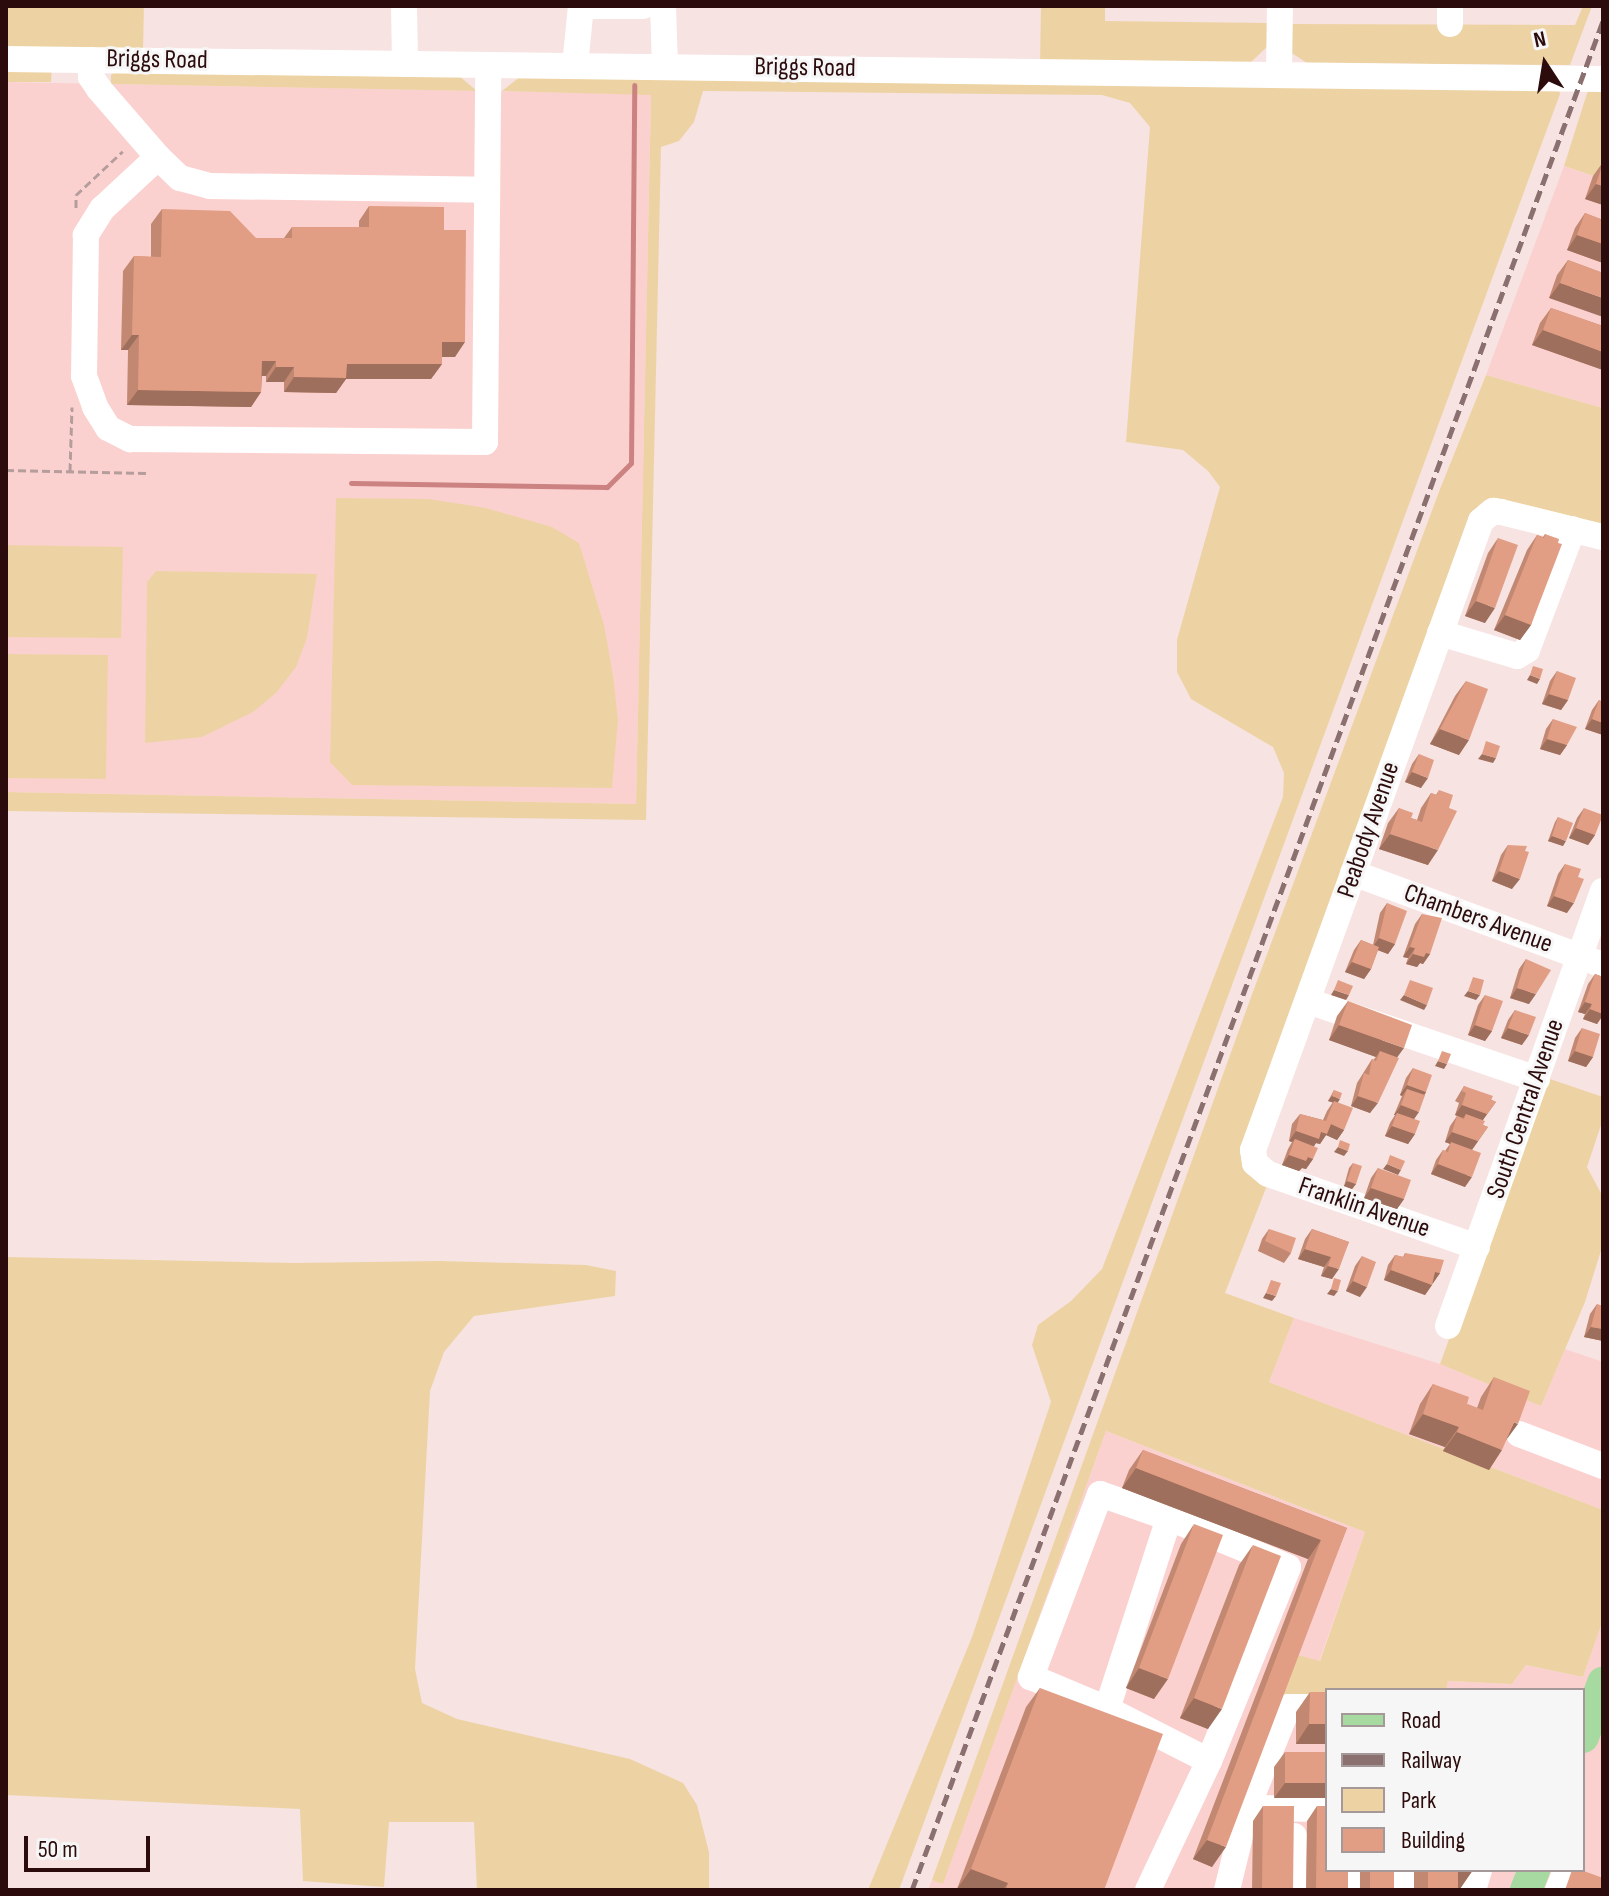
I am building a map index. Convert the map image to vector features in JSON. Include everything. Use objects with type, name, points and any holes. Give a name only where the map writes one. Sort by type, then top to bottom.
[{"type":"main road","points":[[1585,1729],[1594,1695]]},
{"type":"street","points":[[404,6],[405,64]]},
{"type":"street","points":[[575,66],[581,6],[643,6]]},
{"type":"street","points":[[663,6],[665,67]]},
{"type":"street","points":[[1279,74],[1280,6]]},
{"type":"street","name":"Briggs Road","points":[[6,59],[1603,79]]},
{"type":"street","points":[[91,60],[91,77],[99,89],[180,178],[210,186],[487,190]]},
{"type":"street","points":[[158,157],[102,209],[86,235],[84,376],[95,407],[108,428],[130,439],[485,442],[488,65]]},
{"type":"street","name":"Peabody Avenue","points":[[1255,1163],[1253,1150],[1481,521],[1493,511],[1573,529]]},
{"type":"street","points":[[1440,633],[1517,656],[1527,650],[1573,529],[1603,537]]},
{"type":"street","name":"Chambers Avenue","points":[[1353,873],[1591,961]]},
{"type":"street","name":"South Central Avenue","points":[[1448,1326],[1537,1079],[1591,961],[1603,891]]},
{"type":"street","points":[[1308,1001],[1537,1079]]},
{"type":"street","name":"Franklin Avenue","points":[[1255,1163],[1268,1174],[1477,1247]]},
{"type":"street","points":[[1519,1434],[1603,1466]]},
{"type":"street","points":[[1148,1890],[1209,1761],[1288,1567],[1169,1518],[1100,1494],[1031,1677],[1107,1709],[1209,1761]]},
{"type":"street","points":[[1107,1709],[1169,1518]]},
{"type":"street","points":[[1227,1890],[1247,1808],[1288,1707],[1325,1707]]},
{"type":"street","points":[[1271,1751],[1299,1753]]},
{"type":"street","points":[[1247,1808],[1325,1809]]},
{"type":"street","points":[[1293,1890],[1294,1808]]},
{"type":"path","points":[[6,470],[146,473]]},
{"type":"shaded area","points":[[6,82],[651,94],[636,804],[6,792]]},
{"type":"shaded area","points":[[1564,166],[1603,179],[1603,408],[1486,375]]},
{"type":"shaded area","points":[[1294,1318],[1440,1364],[1541,1405],[1565,1349],[1603,1362],[1603,1510],[1269,1382]]},
{"type":"shaded area","points":[[1106,1431],[1365,1532],[1319,1662],[1325,1689],[1325,1872],[1585,1872],[1585,1688],[1446,1688],[1448,1681],[1512,1684],[1526,1665],[1583,1677],[1603,1620],[1603,1890],[928,1890],[932,1880],[943,1883]]},
{"type":"green space","points":[[6,6],[144,6],[143,49],[6,47]]},
{"type":"green space","points":[[1041,6],[1105,6],[1105,21],[1269,23],[1269,45],[1250,63],[1040,63]]},
{"type":"green space","points":[[1583,6],[1592,6],[1570,65],[1307,63],[1287,50],[1289,24],[1575,25]]},
{"type":"green space","points":[[6,66],[52,66],[51,82],[6,82]]},
{"type":"green space","points":[[124,66],[452,70],[477,91],[111,84],[111,75]]},
{"type":"green space","points":[[526,72],[1558,87],[1560,94],[899,1890],[868,1890],[972,1637],[1051,1402],[1032,1345],[1038,1325],[1071,1301],[1102,1269],[1283,797],[1284,773],[1273,747],[1191,699],[1177,672],[1177,640],[1220,487],[1208,471],[1183,450],[1126,442],[1150,127],[1130,103],[1102,95],[703,91],[694,122],[679,141],[661,147],[646,820],[6,811],[6,792],[636,804],[651,95],[502,91]]},
{"type":"green space","points":[[1589,87],[1603,87],[1603,179],[1564,166]]},
{"type":"green space","points":[[1486,375],[1603,408],[1603,527],[1486,500],[1478,506],[1250,1139],[1268,1183],[1225,1293],[1294,1318],[1269,1382],[1603,1510],[1603,1620],[1583,1677],[1526,1665],[1512,1684],[1448,1681],[1446,1688],[1325,1688],[1325,1698],[1278,1698],[1294,1654],[1320,1661],[1365,1532],[1106,1431],[943,1884],[932,1880],[1247,1008],[1440,489]]},
{"type":"green space","points":[[336,498],[429,499],[486,508],[552,527],[579,543],[604,625],[613,675],[618,720],[612,788],[352,785],[330,762]]},
{"type":"green space","points":[[6,545],[123,547],[121,638],[6,637]]},
{"type":"green space","points":[[156,571],[317,574],[307,638],[296,667],[276,693],[253,712],[202,737],[145,743],[147,582]]},
{"type":"green space","points":[[6,654],[108,655],[106,779],[6,778]]},
{"type":"green space","points":[[1544,1077],[1603,1097],[1603,1119],[1587,1167],[1603,1197],[1603,1244],[1585,1302],[1541,1406],[1440,1364]]},
{"type":"green space","points":[[6,1257],[296,1263],[440,1261],[586,1265],[616,1271],[615,1296],[474,1316],[444,1352],[430,1391],[415,1669],[422,1703],[457,1719],[630,1759],[683,1783],[697,1805],[709,1852],[709,1890],[477,1890],[474,1822],[389,1822],[384,1887],[303,1881],[300,1809],[6,1795]]},
{"type":"building","points":[[1603,163],[1603,186],[1596,184]]},
{"type":"building","points":[[369,206],[444,207],[444,230],[466,230],[465,342],[442,342],[442,364],[347,364],[346,378],[294,377],[294,367],[276,367],[276,361],[262,361],[261,392],[138,390],[139,335],[132,335],[134,256],[161,257],[162,209],[230,211],[256,238],[292,238],[292,227],[369,227]]},
{"type":"building","points":[[1585,213],[1603,220],[1603,244],[1577,235]]},
{"type":"building","points":[[1568,260],[1603,273],[1603,298],[1560,283]]},
{"type":"building","points":[[1551,308],[1603,326],[1603,352],[1543,330]]},
{"type":"building","points":[[1545,534],[1559,539],[1558,543],[1562,544],[1531,625],[1505,615],[1537,535],[1544,538]]},
{"type":"building","points":[[1498,538],[1518,545],[1495,608],[1476,601]]},
{"type":"building","points":[[1533,666],[1543,669],[1540,679],[1530,675]]},
{"type":"building","points":[[1557,671],[1576,678],[1568,700],[1549,694]]},
{"type":"building","points":[[1466,681],[1488,689],[1469,740],[1440,729]]},
{"type":"building","points":[[1599,700],[1603,702],[1603,723],[1592,719]]},
{"type":"building","points":[[1553,719],[1577,727],[1567,745],[1547,739]]},
{"type":"building","points":[[1486,741],[1500,746],[1496,758],[1482,754]]},
{"type":"building","points":[[1419,754],[1434,760],[1428,778],[1412,772]]},
{"type":"building","points":[[1439,790],[1453,795],[1449,808],[1457,811],[1438,850],[1390,834],[1399,808],[1413,813],[1411,818],[1422,822],[1431,793],[1437,795]]},
{"type":"building","points":[[1584,808],[1603,815],[1595,835],[1576,828]]},
{"type":"building","points":[[1558,817],[1573,823],[1566,841],[1552,836]]},
{"type":"building","points":[[1508,845],[1527,846],[1525,851],[1529,852],[1520,879],[1499,871]]},
{"type":"building","points":[[1565,864],[1581,869],[1578,877],[1584,879],[1574,903],[1554,896]]},
{"type":"building","points":[[1387,903],[1407,911],[1395,944],[1379,938]]},
{"type":"building","points":[[1422,914],[1442,918],[1430,954],[1426,953],[1424,957],[1413,954],[1415,948],[1410,947]]},
{"type":"building","points":[[1361,940],[1379,947],[1371,969],[1352,962]]},
{"type":"building","points":[[1526,959],[1551,970],[1536,994],[1517,988]]},
{"type":"building","points":[[1595,974],[1603,977],[1603,1014],[1590,1009],[1592,1004],[1585,1002]]},
{"type":"building","points":[[1473,977],[1484,980],[1480,995],[1468,991]]},
{"type":"building","points":[[1338,980],[1353,986],[1349,995],[1334,990]]},
{"type":"building","points":[[1410,980],[1433,988],[1427,1005],[1404,995]]},
{"type":"building","points":[[1485,995],[1503,1001],[1492,1031],[1475,1025]]},
{"type":"building","points":[[1348,1001],[1412,1025],[1404,1048],[1339,1025]]},
{"type":"building","points":[[1515,1010],[1536,1017],[1529,1035],[1508,1028]]},
{"type":"building","points":[[1582,1028],[1600,1034],[1593,1057],[1575,1051]]},
{"type":"building","points":[[1380,1051],[1399,1058],[1378,1103],[1358,1096],[1364,1073],[1369,1075],[1372,1059],[1376,1061]]},
{"type":"building","points":[[1442,1051],[1451,1054],[1447,1064],[1438,1061]]},
{"type":"building","points":[[1413,1068],[1432,1075],[1426,1092],[1407,1085]]},
{"type":"building","points":[[1464,1086],[1493,1096],[1491,1100],[1496,1102],[1487,1114],[1462,1105],[1466,1093],[1462,1091]]},
{"type":"building","points":[[1407,1089],[1425,1095],[1419,1112],[1401,1105]]},
{"type":"building","points":[[1334,1090],[1342,1093],[1340,1099],[1332,1096]]},
{"type":"building","points":[[1334,1101],[1353,1108],[1344,1130],[1331,1124],[1327,1134],[1321,1132],[1319,1139],[1296,1131],[1300,1114],[1326,1121]]},
{"type":"building","points":[[1397,1113],[1420,1121],[1415,1134],[1392,1126]]},
{"type":"building","points":[[1466,1114],[1485,1121],[1483,1125],[1488,1127],[1478,1141],[1452,1132],[1457,1116],[1464,1119]]},
{"type":"building","points":[[1295,1139],[1318,1148],[1313,1159],[1308,1157],[1306,1161],[1289,1155]]},
{"type":"building","points":[[1340,1140],[1350,1144],[1348,1151],[1338,1147]]},
{"type":"building","points":[[1451,1142],[1481,1153],[1472,1177],[1438,1164],[1443,1150],[1448,1152]]},
{"type":"building","points":[[1390,1155],[1405,1161],[1401,1170],[1387,1164]]},
{"type":"building","points":[[1353,1163],[1362,1166],[1356,1184],[1347,1181]]},
{"type":"building","points":[[1378,1168],[1411,1180],[1404,1199],[1371,1188]]},
{"type":"building","points":[[1269,1229],[1296,1238],[1291,1253],[1265,1241]]},
{"type":"building","points":[[1312,1229],[1349,1242],[1339,1269],[1328,1266],[1331,1257],[1305,1249]]},
{"type":"building","points":[[1405,1253],[1444,1260],[1440,1273],[1435,1272],[1432,1285],[1391,1270],[1395,1255],[1404,1257]]},
{"type":"building","points":[[1362,1256],[1376,1262],[1367,1287],[1353,1281]]},
{"type":"building","points":[[1334,1278],[1341,1280],[1338,1291],[1331,1289]]},
{"type":"building","points":[[1271,1280],[1281,1283],[1276,1296],[1266,1293]]},
{"type":"building","points":[[1597,1304],[1603,1306],[1603,1329],[1591,1327]]},
{"type":"building","points":[[1494,1377],[1530,1391],[1518,1424],[1514,1422],[1502,1450],[1457,1432],[1459,1427],[1423,1414],[1433,1384],[1469,1397],[1467,1404],[1483,1410]]},
{"type":"building","points":[[1143,1450],[1347,1528],[1226,1847],[1207,1840],[1321,1540],[1136,1468]]},
{"type":"building","points":[[1194,1524],[1223,1535],[1168,1679],[1139,1668]]},
{"type":"building","points":[[1253,1545],[1281,1556],[1222,1709],[1194,1698]]},
{"type":"building","points":[[1040,1688],[1163,1734],[1104,1890],[1006,1890],[1008,1883],[971,1869]]},
{"type":"building","points":[[1310,1692],[1325,1692],[1325,1724],[1309,1724]]},
{"type":"building","points":[[1285,1752],[1325,1752],[1325,1783],[1285,1783]]},
{"type":"building","points":[[1263,1806],[1294,1806],[1293,1890],[1262,1890]]},
{"type":"building","points":[[1317,1806],[1325,1806],[1325,1872],[1348,1872],[1348,1890],[1316,1890]]},
{"type":"building","points":[[1585,1871],[1603,1878],[1603,1890],[1565,1890],[1571,1872]]},
{"type":"building","points":[[1370,1872],[1394,1872],[1394,1890],[1370,1890]]},
{"type":"building","points":[[1428,1872],[1458,1872],[1458,1890],[1428,1890]]},
{"type":"waterway","points":[[351,483],[607,487],[631,463],[634,85]]},
{"type":"railway","points":[[912,1890],[1603,21]]}]
